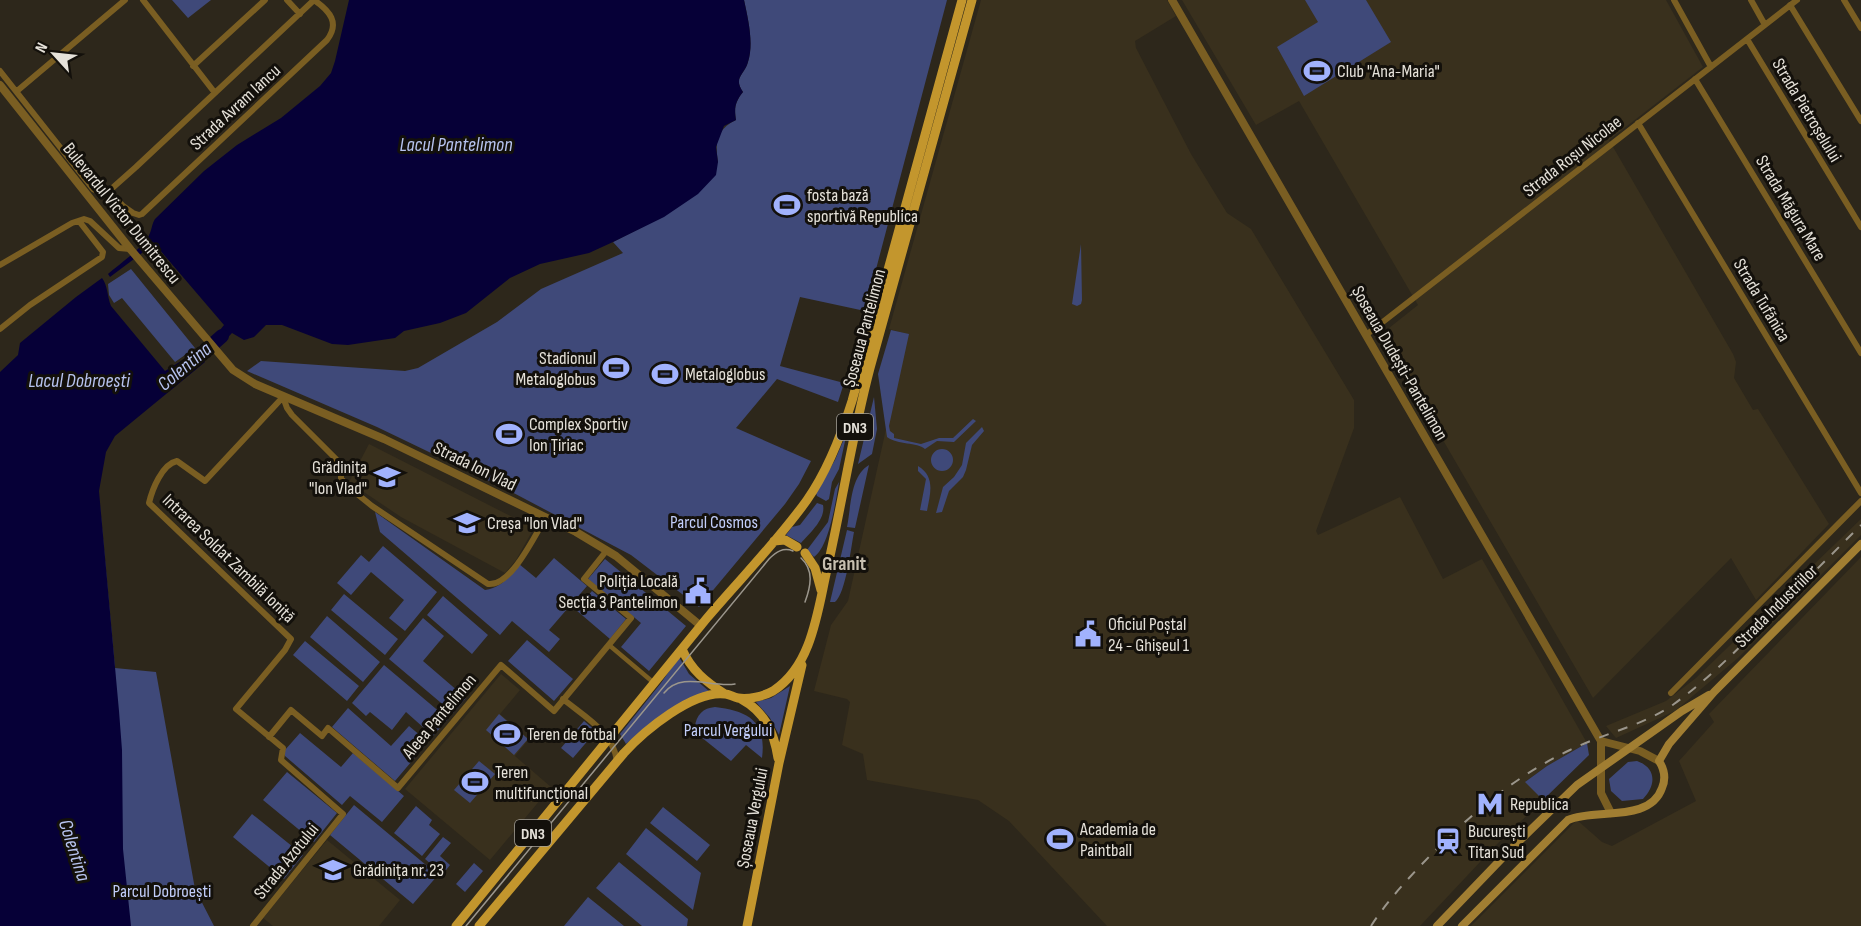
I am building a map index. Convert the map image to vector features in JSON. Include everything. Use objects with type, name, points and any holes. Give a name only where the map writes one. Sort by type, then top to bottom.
[{"type":"main road","name":"Șoseaua Pantelimon","points":[[456,926],[682,649],[774,541],[807,500],[824,471],[838,443],[848,414],[962,0]]},
{"type":"main road","name":"Șoseaua Pantelimon","points":[[740,699],[766,694],[786,681],[799,664],[808,646],[837,529],[852,442],[867,379],[972,0]]},
{"type":"main road","points":[[774,541],[785,540],[797,547]]},
{"type":"main road","name":"Strada Industriilor","points":[[1659,761],[1669,744],[1714,692],[1861,544]]},
{"type":"main road","points":[[805,553],[815,568],[821,596]]},
{"type":"main road","name":"Șoseaua Vergului","points":[[747,926],[779,764],[808,646]]},
{"type":"main road","points":[[682,649],[701,677],[725,694],[754,707],[766,719],[774,737],[779,764]]},
{"type":"main road","name":"Strada Industriilor","points":[[1437,926],[1577,785],[1682,711],[1714,692]]},
{"type":"main road","name":"DN3","points":[[479,926],[638,739],[674,712],[707,696],[725,694]]},
{"type":"main road","points":[[1462,926],[1562,825],[1576,817],[1642,808],[1658,796],[1662,788],[1664,773],[1659,761]]},
{"type":"street","points":[[17,92],[125,0]]},
{"type":"street","name":"Strada Avram Iancu","points":[[143,0],[215,93]]},
{"type":"street","points":[[194,66],[265,0]]},
{"type":"street","points":[[287,0],[300,14]]},
{"type":"street","name":"Strada Avram Iancu","points":[[0,71],[93,189],[100,194],[110,191],[314,0],[326,9],[332,17],[334,27],[331,35],[139,216],[123,206],[110,191]]},
{"type":"street","name":"Șoseaua Dudești-Pantelimon","points":[[1172,0],[1601,741]]},
{"type":"street","points":[[1674,0],[1711,67]]},
{"type":"street","points":[[1751,0],[1765,25]]},
{"type":"street","name":"Strada Roșu Nicolae","points":[[1366,335],[1797,0]]},
{"type":"street","points":[[1844,0],[1861,28]]},
{"type":"street","points":[[1790,5],[1861,122]]},
{"type":"street","name":"Strada Pietroșelului","points":[[1747,39],[1861,227]]},
{"type":"street","name":"Strada Măgura Mare","points":[[1695,79],[1861,353]]},
{"type":"street","name":"Bulevardul Victor Dumitrescu","points":[[0,85],[131,250],[222,359]]},
{"type":"street","name":"Strada Tufănica","points":[[1638,123],[1861,493]]},
{"type":"street","points":[[0,329],[30,305],[102,257],[103,252],[100,247],[79,220]]},
{"type":"street","points":[[0,265],[79,220],[90,221],[119,248],[131,250]]},
{"type":"street","name":"Strada Ion Vlad","points":[[222,359],[244,378],[283,397],[384,439],[546,517],[607,550],[701,626]]},
{"type":"street","points":[[283,397],[286,408],[292,416],[336,459],[341,469],[341,478],[346,484],[372,506],[488,584],[501,582],[510,573],[546,517]]},
{"type":"street","name":"Intrarea Soldat Zambilă Ioniță","points":[[269,737],[236,708],[285,650],[291,639],[150,506],[149,500],[160,476],[172,462],[177,461],[205,481],[283,397]]},
{"type":"street","points":[[1671,693],[1861,501]]},
{"type":"street","points":[[607,550],[584,579],[631,618],[563,699],[604,732],[617,761]]},
{"type":"street","points":[[609,645],[654,683]]},
{"type":"street","name":"Aleea Pantelimon","points":[[269,737],[291,711],[321,736],[328,728],[398,788],[501,665],[554,711],[563,699]]},
{"type":"street","name":"Strada Azotului","points":[[254,926],[343,814],[281,760],[283,748],[269,737]]},
{"type":"street","points":[[1611,813],[1601,793],[1601,741],[1650,755],[1659,761]]},
{"type":"shaded area","points":[[981,0],[1167,0],[1176,16],[1135,41],[1136,48],[1191,154],[1227,213],[1251,229],[1354,400],[1354,428],[1316,531],[1318,535],[1400,497],[1443,579],[1482,559],[1587,743],[1526,781],[1543,800],[1496,845],[1420,926],[1107,926],[1009,821],[978,800],[867,780],[863,754],[842,745],[850,702],[847,699],[814,691],[831,625],[848,601],[907,334],[889,329]]},
{"type":"shaded area","points":[[1182,0],[1666,0],[1703,67],[1609,140],[1733,354],[1736,362],[1734,378],[1753,410],[1758,409],[1829,524],[1756,600],[1731,558],[1593,698],[1422,404],[1379,336],[1418,305],[1299,101],[1256,125]]},
{"type":"shaded area","name":"Creșa \"Ion Vlad\"","points":[[369,444],[534,528],[516,560],[505,573],[401,517],[349,482]]},
{"type":"shaded area","points":[[1861,519],[1861,535],[1738,658],[1675,711],[1616,738],[1606,726],[1666,701],[1696,678]]},
{"type":"shaded area","points":[[1861,557],[1861,926],[1471,926],[1577,820],[1602,842],[1612,846],[1696,801],[1679,761],[1714,722],[1709,714]]},
{"type":"shaded area","points":[[501,674],[520,690],[500,714],[529,739],[515,756],[551,787],[490,860],[405,789]]},
{"type":"shaded area","name":"Grădinița nr. 23","points":[[327,840],[400,900],[379,926],[273,926],[263,918]]},
{"type":"green space","points":[[172,0],[211,0],[188,18]]},
{"type":"green space","name":"Parcul Cosmos","points":[[744,0],[947,0],[865,311],[800,297],[780,366],[844,383],[838,402],[777,379],[736,428],[811,461],[785,504],[699,607],[631,555],[508,490],[377,427],[247,371],[261,361],[405,371],[418,368],[497,322],[541,289],[623,253],[613,242],[664,216],[718,162],[718,137],[724,128],[736,120],[736,105],[743,92],[739,80],[750,55],[750,31]]},
{"type":"green space","name":"Club \"Ana-Maria\"","points":[[1305,0],[1366,0],[1391,42],[1304,96],[1277,47],[1318,22]]},
{"type":"green space","points":[[1081,244],[1082,300],[1077,306],[1072,304]]},
{"type":"green space","points":[[131,269],[195,348],[175,362],[122,298],[114,303],[109,295],[108,284]]},
{"type":"green space","points":[[891,330],[909,334],[889,426],[890,431],[894,434],[894,438],[921,444],[939,438],[953,438],[973,419],[976,421],[954,442],[937,441],[925,449],[887,437],[878,374]]},
{"type":"green space","points":[[874,397],[877,429],[872,454],[858,464]]},
{"type":"green space","points":[[982,427],[984,431],[972,445],[963,477],[949,491],[942,512],[936,513],[943,487],[962,465],[966,443]]},
{"type":"green space","points":[[847,432],[839,469],[832,482],[829,499],[826,501],[816,493],[835,460]]},
{"type":"green space","points":[[942,449],[950,452],[953,460],[950,468],[942,471],[934,468],[931,460],[934,452]]},
{"type":"green space","points":[[869,465],[855,528],[847,527],[855,484],[863,470]]},
{"type":"green space","points":[[918,466],[924,470],[930,481],[927,511],[920,510],[926,479],[918,471]]},
{"type":"green space","points":[[839,482],[828,534],[814,557],[807,550],[828,522],[835,489]]},
{"type":"green space","points":[[817,503],[823,505],[822,515],[816,526],[801,543],[786,535],[792,527],[800,525]]},
{"type":"green space","name":"Parcul Dobroești","points":[[100,506],[115,668],[156,672],[195,889],[214,926],[111,926]]},
{"type":"green space","points":[[375,512],[485,590],[501,584],[519,564],[536,578],[554,558],[587,586],[549,630],[560,639],[549,652],[512,621],[500,635],[380,532]]},
{"type":"green space","points":[[847,530],[854,532],[845,580],[839,597],[835,602],[830,602]]},
{"type":"green space","points":[[383,546],[437,592],[405,631],[389,618],[404,600],[371,572],[351,595],[337,583],[361,555],[369,562]]},
{"type":"green space","points":[[605,559],[686,626],[649,671],[621,647],[641,623],[588,579]]},
{"type":"green space","points":[[592,591],[626,619],[610,639],[576,610]]},
{"type":"green space","points":[[344,594],[398,639],[385,655],[331,610]]},
{"type":"green space","points":[[443,596],[488,635],[472,654],[427,615]]},
{"type":"green space","points":[[327,616],[380,662],[363,682],[310,637]]},
{"type":"green space","points":[[423,618],[444,636],[423,661],[466,698],[453,713],[389,659]]},
{"type":"green space","points":[[527,640],[573,679],[554,701],[508,661]]},
{"type":"green space","points":[[305,641],[359,686],[347,701],[293,655]]},
{"type":"green space","points":[[679,657],[689,674],[710,692],[646,727],[626,744],[620,734]]},
{"type":"green space","points":[[384,665],[448,719],[433,736],[406,712],[392,730],[370,712],[366,716],[352,703]]},
{"type":"green space","points":[[790,686],[779,735],[770,718],[756,702],[771,698]]},
{"type":"green space","name":"Parcul Vergului","points":[[715,707],[737,711],[758,726],[763,745],[762,758],[746,745],[731,761],[696,733],[698,730],[695,727],[699,716],[707,709]]},
{"type":"green space","points":[[348,708],[391,746],[409,726],[428,742],[395,781],[332,727]]},
{"type":"green space","name":"Teren de fotbal","points":[[499,714],[528,739],[514,755],[486,730]]},
{"type":"green space","points":[[584,721],[596,731],[573,758],[561,748]]},
{"type":"green space","points":[[300,733],[341,767],[353,753],[404,796],[382,822],[350,796],[342,805],[285,756],[285,750]]},
{"type":"green space","points":[[1587,743],[1589,755],[1543,800],[1525,782],[1547,766]]},
{"type":"green space","name":"Teren multifuncțional","points":[[479,761],[495,774],[470,803],[454,790]]},
{"type":"green space","points":[[1637,761],[1644,764],[1651,773],[1650,789],[1643,799],[1622,801],[1611,791],[1609,779],[1628,762]]},
{"type":"green space","points":[[287,772],[337,813],[314,842],[263,800]]},
{"type":"green space","points":[[354,805],[438,875],[413,904],[330,835]]},
{"type":"green space","points":[[416,806],[432,820],[429,825],[440,834],[422,856],[394,833]]},
{"type":"green space","points":[[663,807],[710,845],[697,861],[650,823]]},
{"type":"green space","points":[[252,814],[303,855],[284,879],[233,837]]},
{"type":"green space","points":[[646,828],[701,873],[693,910],[626,854]]},
{"type":"green space","points":[[443,837],[451,843],[440,856],[450,865],[443,874],[425,859]]},
{"type":"green space","points":[[619,862],[688,919],[687,926],[642,926],[596,888]]},
{"type":"green space","points":[[474,863],[483,871],[465,892],[456,884]]},
{"type":"green space","points":[[588,897],[624,926],[564,926]]},
{"type":"water","name":"Lacul Pantelimon","points":[[349,0],[744,0],[750,31],[750,55],[739,80],[743,92],[736,105],[736,120],[724,126],[716,147],[718,162],[716,175],[698,194],[664,217],[589,253],[540,264],[510,278],[466,313],[440,323],[404,331],[395,338],[348,345],[332,344],[282,325],[266,325],[254,337],[244,340],[232,333],[218,348],[212,340],[224,325],[153,242],[110,277],[108,274],[143,244],[155,219],[204,171],[237,145],[281,118],[320,86],[331,73]]},
{"type":"water","name":"Lacul Dobroești","points":[[102,278],[111,306],[165,371],[197,351],[205,362],[115,436],[106,452],[99,491],[122,750],[123,849],[131,926],[0,926],[0,372],[18,355],[20,343]]},
{"type":"waterway","name":"Colentina","points":[[187,367],[222,336]]},
{"type":"tram line","points":[[466,926],[769,559],[780,551],[793,551]]},
{"type":"tram line","points":[[801,558],[810,573],[809,590],[805,602]]},
{"type":"tram line","points":[[664,693],[671,686],[679,683],[735,684]]},
{"type":"railway","points":[[1371,926],[1423,863],[1491,800],[1549,761],[1583,744],[1636,724],[1674,704],[1732,654],[1861,525]]},
{"type":"place","name":"Club \"Ana-Maria\"","points":[[1317,71]]},
{"type":"place","name":"fosta bază sportivă Republica","points":[[787,205]]},
{"type":"place","name":"Stadionul Metaloglobus","points":[[616,368]]},
{"type":"place","name":"Metaloglobus","points":[[665,374]]},
{"type":"place","name":"Complex Sportiv Ion Țiriac","points":[[509,434]]},
{"type":"place","name":"Grădinița \"Ion Vlad\"","points":[[387,477]]},
{"type":"place","name":"Creșa \"Ion Vlad\"","points":[[467,523]]},
{"type":"place","name":"Poliția Locală Secția 3 Pantelimon","points":[[698,591]]},
{"type":"place","name":"Oficiul Poștal 24 - Ghișeul 1","points":[[1088,634]]},
{"type":"place","name":"Teren de fotbal","points":[[507,734]]},
{"type":"place","name":"Teren multifuncțional","points":[[475,782]]},
{"type":"place","name":"Republica","points":[[1490,804]]},
{"type":"place","name":"Academia de Paintball","points":[[1060,839]]},
{"type":"place","name":"București Titan Sud","points":[[1448,841]]},
{"type":"place","name":"Grădinița nr. 23","points":[[333,870]]},
{"type":"district","name":"Granit","points":[[844,563]]}]
